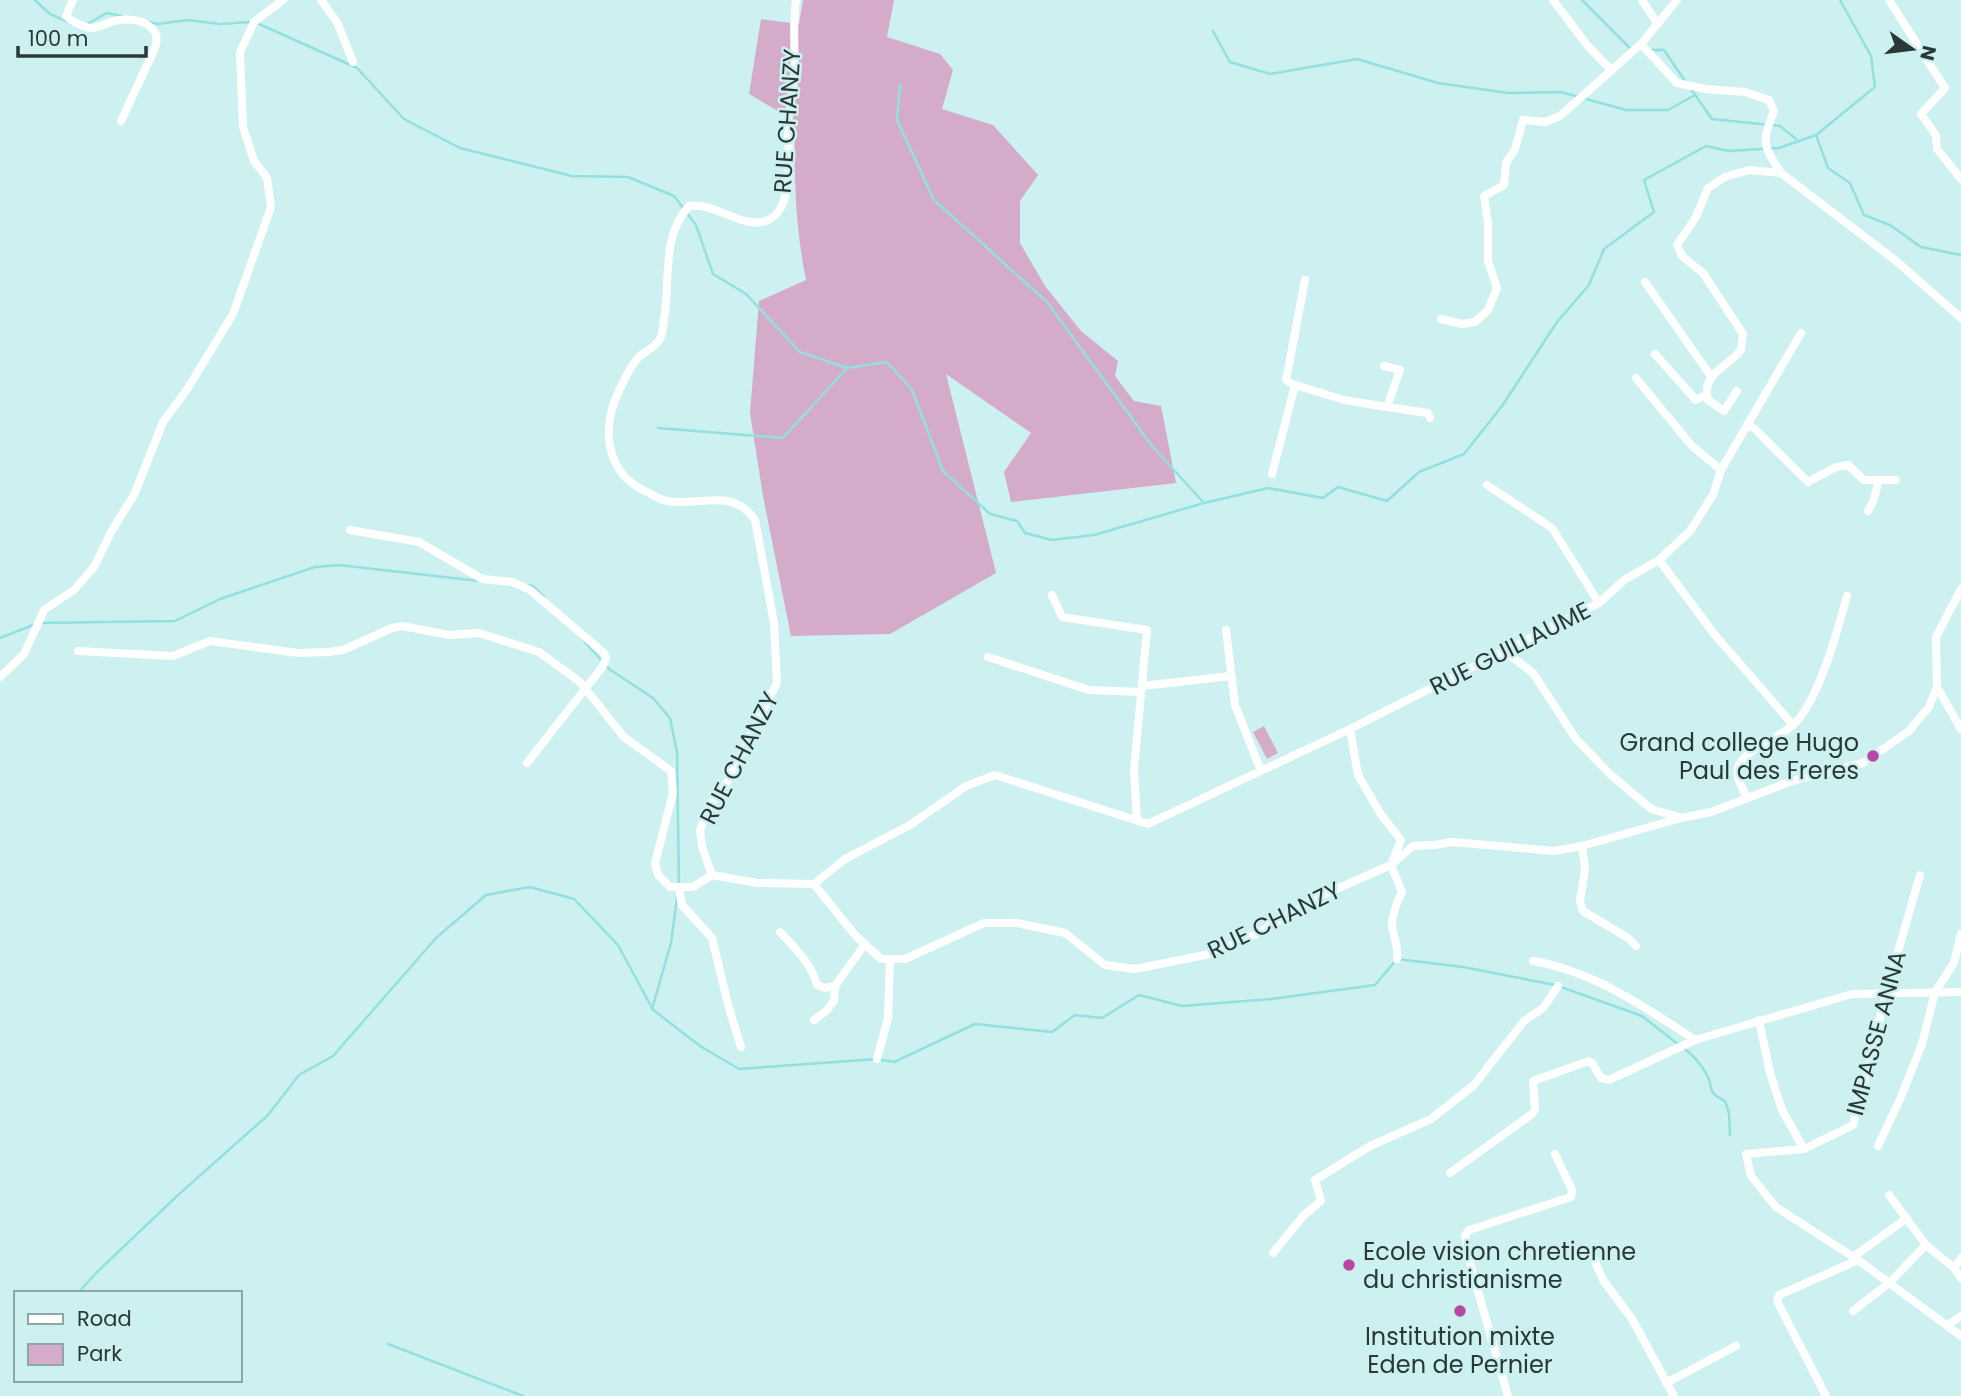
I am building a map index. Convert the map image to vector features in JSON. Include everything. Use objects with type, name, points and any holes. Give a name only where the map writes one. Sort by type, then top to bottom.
[{"type":"street","points":[[72,0],[66,16],[88,27],[128,20],[147,24],[155,31],[156,43],[121,121]]},
{"type":"street","points":[[0,677],[24,654],[44,610],[74,590],[94,567],[111,532],[134,495],[163,422],[188,388],[233,314],[271,207],[267,178],[254,161],[243,127],[240,52],[254,22],[283,0]]},
{"type":"street","points":[[321,0],[337,22],[353,62]]},
{"type":"street","name":"RUE CHANZY","points":[[712,875],[702,847],[700,830],[709,806],[726,784],[777,683],[774,623],[755,520],[747,508],[729,501],[666,501],[638,488],[618,469],[610,453],[607,436],[617,393],[638,358],[661,337],[668,289],[670,244],[678,218],[689,206],[700,205],[748,221],[764,222],[775,216],[782,206],[787,190],[788,121],[794,79],[793,25],[796,0]]},
{"type":"street","points":[[1553,0],[1587,45],[1610,69]]},
{"type":"street","points":[[1642,0],[1657,23]]},
{"type":"street","points":[[1441,319],[1462,324],[1475,322],[1488,310],[1497,288],[1488,261],[1489,223],[1484,197],[1504,185],[1506,163],[1514,149],[1522,120],[1545,122],[1560,116],[1641,44],[1677,0]]},
{"type":"street","points":[[1889,0],[1945,88],[1921,114],[1936,135],[1937,149],[1961,179]]},
{"type":"street","points":[[1641,44],[1677,83],[1706,89],[1745,92],[1769,100],[1774,111],[1764,137],[1768,153],[1780,173],[1895,260],[1961,318]]},
{"type":"street","points":[[1737,391],[1724,411],[1708,400],[1706,383],[1710,375],[1741,350],[1743,334],[1703,273],[1682,256],[1677,245],[1696,217],[1708,188],[1726,177],[1749,170],[1780,173]]},
{"type":"street","points":[[1305,279],[1285,377],[1289,383],[1343,400],[1428,413],[1430,418]]},
{"type":"street","points":[[1645,282],[1710,375]]},
{"type":"street","name":"RUE GUILLAUME","points":[[1137,821],[1148,824],[1350,729],[1599,603],[1624,579],[1659,561],[1690,531],[1713,495],[1721,470],[1801,333]]},
{"type":"street","points":[[1655,354],[1696,400],[1706,395]]},
{"type":"street","points":[[1384,366],[1400,370],[1387,407]]},
{"type":"street","points":[[1636,378],[1691,445],[1721,470]]},
{"type":"street","points":[[1272,474],[1295,385]]},
{"type":"street","points":[[1747,425],[1755,429],[1808,482],[1836,467],[1848,465],[1864,480],[1896,480]]},
{"type":"street","points":[[1868,511],[1874,502],[1879,480]]},
{"type":"street","points":[[1487,485],[1552,528],[1599,603]]},
{"type":"street","points":[[350,530],[419,542],[482,579],[513,582],[530,590],[605,655],[603,666],[527,763]]},
{"type":"street","points":[[1659,561],[1715,635],[1793,725]]},
{"type":"street","name":"RUE CHANZY","points":[[890,959],[905,959],[984,923],[1017,923],[1065,933],[1105,965],[1135,969],[1210,954],[1256,934],[1325,894],[1391,865],[1413,846],[1453,842],[1554,850],[1582,846],[1711,812],[1792,781],[1863,763],[1909,731],[1929,707],[1937,687],[1936,637],[1961,589]]},
{"type":"street","points":[[78,651],[173,656],[210,641],[298,653],[328,652],[342,650],[402,626],[449,635],[479,633],[513,642],[539,652],[580,682],[624,737],[671,771],[673,793],[655,863],[657,875],[670,887],[693,887],[712,875],[758,883],[814,884],[845,859],[910,825],[966,786],[995,775],[1137,821],[1134,769],[1147,630],[1062,617],[1052,595]]},
{"type":"street","points":[[1747,798],[1737,774],[1739,764],[1749,753],[1793,725],[1806,708],[1834,648],[1847,596]]},
{"type":"street","points":[[1226,630],[1235,705],[1261,771]]},
{"type":"street","points":[[1503,650],[1533,673],[1576,739],[1611,775],[1651,809],[1681,818]]},
{"type":"street","points":[[988,657],[1089,690],[1141,689],[1231,676]]},
{"type":"street","points":[[1937,687],[1961,729]]},
{"type":"street","points":[[1350,729],[1358,775],[1380,813],[1401,840],[1391,865],[1402,892],[1396,904],[1392,925],[1398,948],[1397,959]]},
{"type":"street","points":[[1582,846],[1585,869],[1580,902],[1583,912],[1628,938],[1636,946]]},
{"type":"street","name":"IMPASSE ANNA","points":[[1855,1259],[1776,1207],[1751,1176],[1746,1154],[1804,1149],[1853,1125],[1886,993],[1920,876]]},
{"type":"street","points":[[814,884],[864,944],[881,959],[890,959],[888,1018],[877,1059]]},
{"type":"street","points":[[679,887],[682,905],[712,938],[741,1047]]},
{"type":"street","points":[[780,932],[803,957],[814,974],[817,985],[825,988],[835,986]]},
{"type":"street","points":[[1878,1146],[1922,1045],[1935,992],[1954,963],[1961,934]]},
{"type":"street","points":[[814,1020],[834,1001],[835,986],[864,944]]},
{"type":"street","points":[[1533,961],[1564,968],[1620,993],[1695,1040]]},
{"type":"street","points":[[1272,1253],[1304,1215],[1321,1201],[1315,1180],[1370,1146],[1431,1119],[1474,1085],[1524,1021],[1543,1008],[1559,986]]},
{"type":"street","points":[[1450,1173],[1532,1114],[1535,1109],[1533,1081],[1589,1061],[1601,1078],[1608,1080],[1695,1040],[1852,994],[1961,992]]},
{"type":"street","points":[[1759,1020],[1770,1073],[1782,1110],[1804,1149]]},
{"type":"street","points":[[1508,1396],[1468,1256],[1465,1236],[1469,1230],[1571,1197],[1573,1193],[1555,1154]]},
{"type":"street","points":[[1889,1195],[1926,1245],[1954,1268],[1961,1278]]},
{"type":"street","points":[[1826,1396],[1777,1301],[1779,1294],[1855,1259],[1907,1218]]},
{"type":"street","points":[[1853,1311],[1889,1283],[1926,1245]]},
{"type":"street","points":[[1954,1268],[1961,1258]]},
{"type":"street","points":[[1594,1259],[1603,1280],[1632,1320],[1674,1396]]},
{"type":"street","points":[[1855,1259],[1961,1336]]},
{"type":"street","points":[[1948,1325],[1961,1316]]},
{"type":"street","points":[[1666,1383],[1736,1346]]},
{"type":"green space","points":[[803,0],[894,0],[887,37],[940,54],[953,70],[942,109],[993,125],[1038,175],[1020,201],[1020,243],[1045,286],[1081,331],[1118,361],[1115,376],[1134,401],[1161,406],[1176,483],[1011,502],[1004,472],[1031,433],[946,374],[996,573],[890,634],[791,636],[763,496],[750,413],[759,301],[806,280],[796,201],[795,121],[749,94],[761,19],[799,24]]},
{"type":"green space","points":[[1264,726],[1278,753],[1267,759],[1253,732]]},
{"type":"waterway","points":[[35,0],[50,14],[68,22]]},
{"type":"waterway","points":[[1582,0],[1632,50]]},
{"type":"waterway","points":[[257,23],[357,68],[404,119],[460,148],[572,176],[628,177],[674,196],[696,225],[713,274],[746,294],[800,352],[847,368],[887,362],[912,390],[943,471],[990,514],[1017,521],[1025,533],[1052,540],[1094,535],[1204,503],[1268,488],[1323,498],[1338,487],[1387,501],[1419,472],[1464,454],[1502,406],[1557,322],[1589,285],[1604,249],[1654,212],[1644,180],[1706,146],[1728,151],[1779,148],[1816,135],[1875,87],[1871,56],[1840,0]]},
{"type":"waterway","points":[[87,24],[107,13],[122,16]]},
{"type":"waterway","points":[[149,22],[250,22]]},
{"type":"waterway","points":[[1213,31],[1230,62],[1270,74],[1357,59],[1438,83],[1508,93],[1561,92],[1626,110],[1668,110],[1695,95]]},
{"type":"waterway","points":[[1648,50],[1664,50],[1685,81]]},
{"type":"waterway","points":[[900,85],[897,120],[934,200],[1047,302],[1152,446],[1204,503]]},
{"type":"waterway","points":[[1691,89],[1712,119],[1780,126],[1796,139]]},
{"type":"waterway","points":[[1816,135],[1828,168],[1850,183],[1864,215],[1890,225],[1921,247],[1961,255]]},
{"type":"waterway","points":[[658,428],[783,438],[847,368]]},
{"type":"waterway","points":[[0,638],[38,623],[175,621],[220,599],[315,567],[339,565],[479,581]]},
{"type":"waterway","points":[[528,585],[533,586],[544,597]]},
{"type":"waterway","points":[[584,641],[609,669],[653,698],[670,718],[677,752],[679,885]]},
{"type":"waterway","points":[[80,1291],[177,1196],[268,1115],[299,1075],[333,1056],[436,938],[486,895],[530,887],[574,899],[618,945],[652,1008]]},
{"type":"waterway","points":[[677,898],[671,943],[652,1009],[700,1046],[739,1069],[877,1059],[894,1062],[975,1024],[1052,1032],[1075,1015],[1102,1018],[1139,995],[1182,1006],[1271,999],[1375,985],[1397,959],[1463,967],[1555,985]]},
{"type":"waterway","points":[[1561,987],[1642,1016],[1679,1045]]},
{"type":"waterway","points":[[1685,1049],[1702,1067],[1713,1092],[1725,1101],[1729,1113],[1730,1135]]},
{"type":"waterway","points":[[388,1344],[523,1396]]},
{"type":"place","name":"Grand college Hugo Paul des Freres","points":[[1873,756]]},
{"type":"place","name":"Ecole vision chretienne du christianisme","points":[[1349,1265]]},
{"type":"place","name":"Institution mixte Eden de Pernier","points":[[1460,1311]]}]
